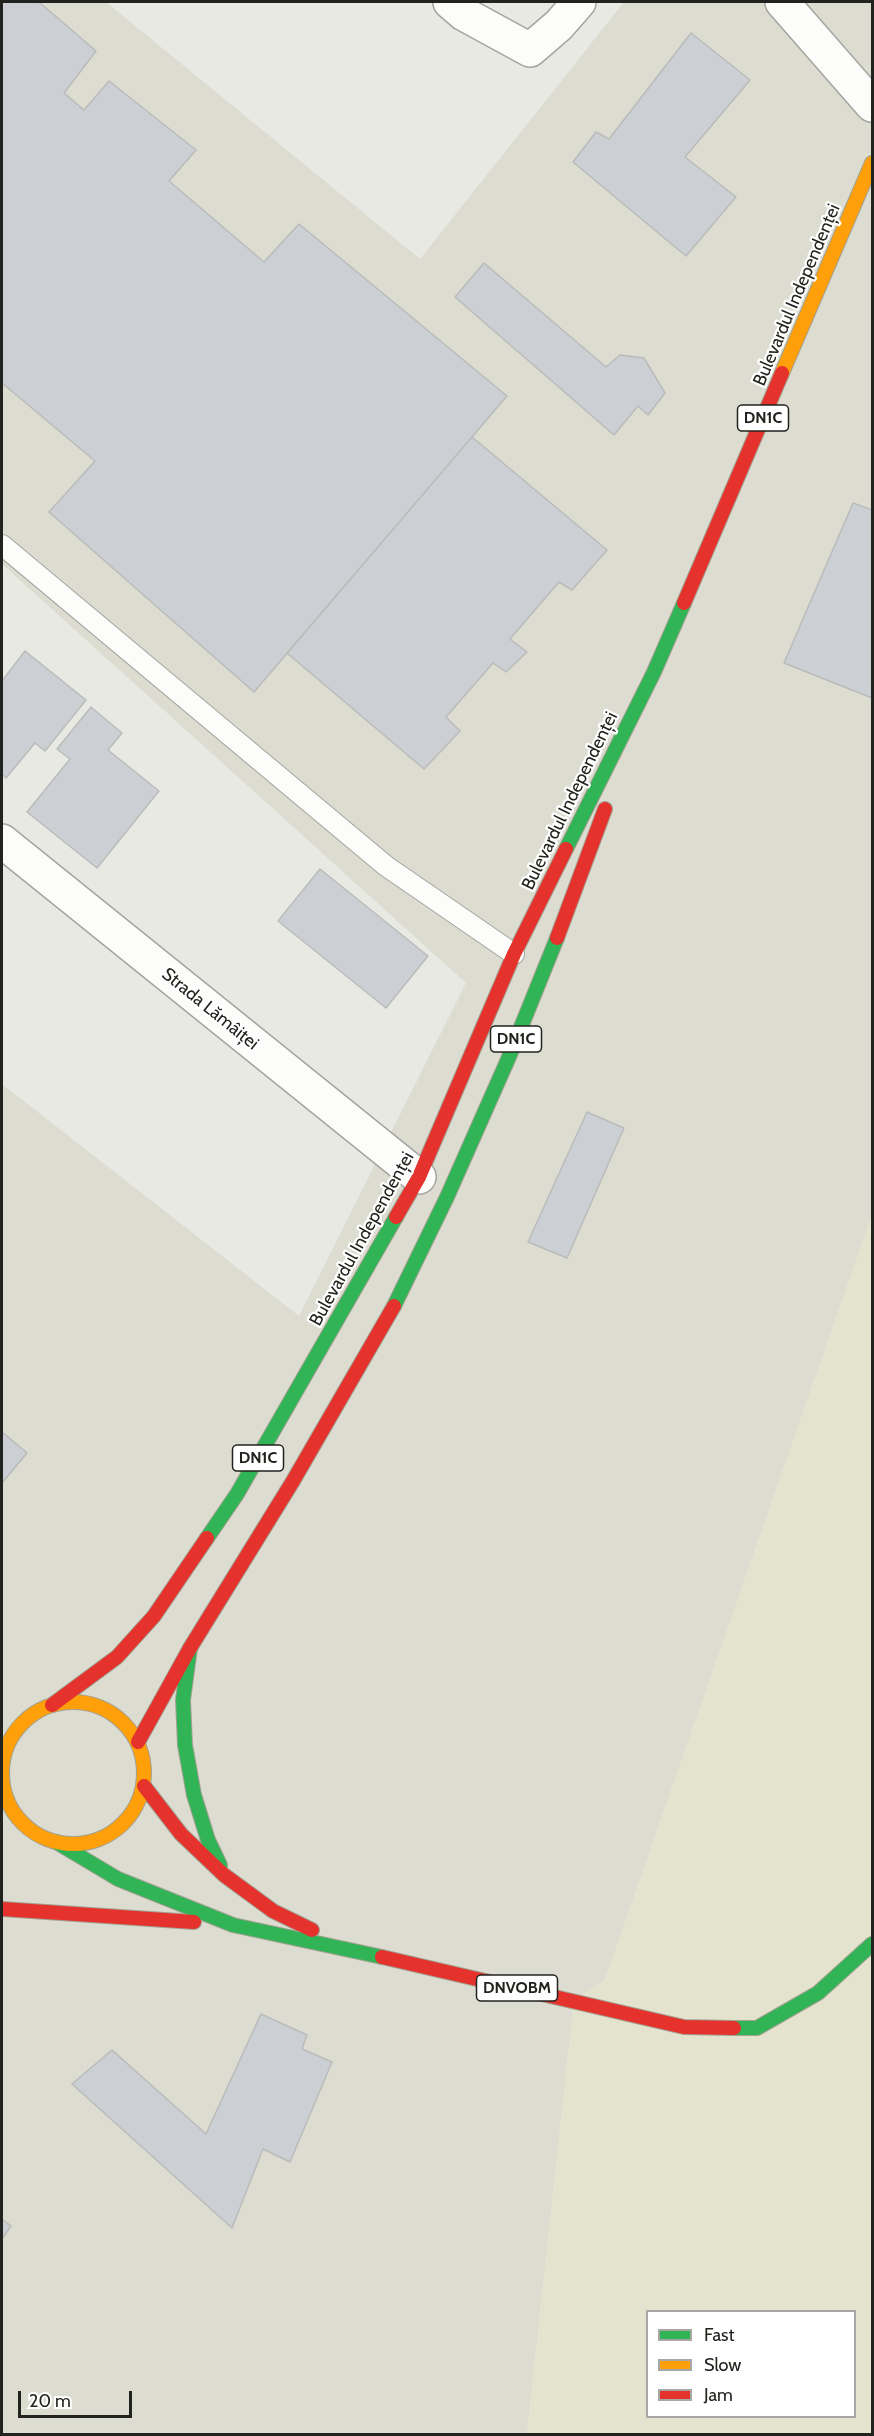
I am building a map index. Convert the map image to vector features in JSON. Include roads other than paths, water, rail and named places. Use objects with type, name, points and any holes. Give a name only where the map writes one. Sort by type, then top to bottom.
[{"type":"main road","name":"Bulevardul Independenței","points":[[52,1704],[117,1657],[154,1616],[237,1494],[419,1177],[514,954],[654,672],[873,163]]},
{"type":"main road","name":"Bulevardul Independenței","points":[[616,779],[654,672]]},
{"type":"main road","name":"Bulevardul Independenței","points":[[138,1742],[190,1648],[293,1481],[395,1304],[447,1197],[509,1057],[582,876],[609,801]]},
{"type":"main road","name":"DNVOBM","points":[[190,1648],[183,1700],[185,1745],[194,1795],[208,1840],[224,1875]]},
{"type":"main road","name":"DN1C","points":[[2,1739],[33,1714],[52,1704],[73,1701],[93,1704],[111,1712],[127,1725],[138,1742],[144,1764],[144,1786],[139,1801],[130,1816],[105,1837],[89,1843],[56,1842],[40,1836],[27,1827],[13,1810],[4,1790],[2,1769],[7,1747],[18,1728]]},
{"type":"main road","name":"DNVOBM","points":[[144,1786],[182,1834],[224,1875],[273,1911],[349,1949]]},
{"type":"main road","points":[[10,1833],[27,1827]]},
{"type":"main road","name":"DNVOBM","points":[[56,1842],[118,1879],[233,1925]]},
{"type":"main road","name":"DNVOBM","points":[[2,1909],[233,1925],[349,1949],[684,2026],[757,2028],[818,1992],[873,1944]]},
{"type":"street","points":[[450,2],[464,14],[530,50],[559,25],[579,2]]},
{"type":"street","points":[[782,2],[873,105]]},
{"type":"street","name":"Strada Lămâiței","points":[[2,841],[419,1177]]},
{"type":"lane","points":[[2,545],[386,866],[514,954]]}]
